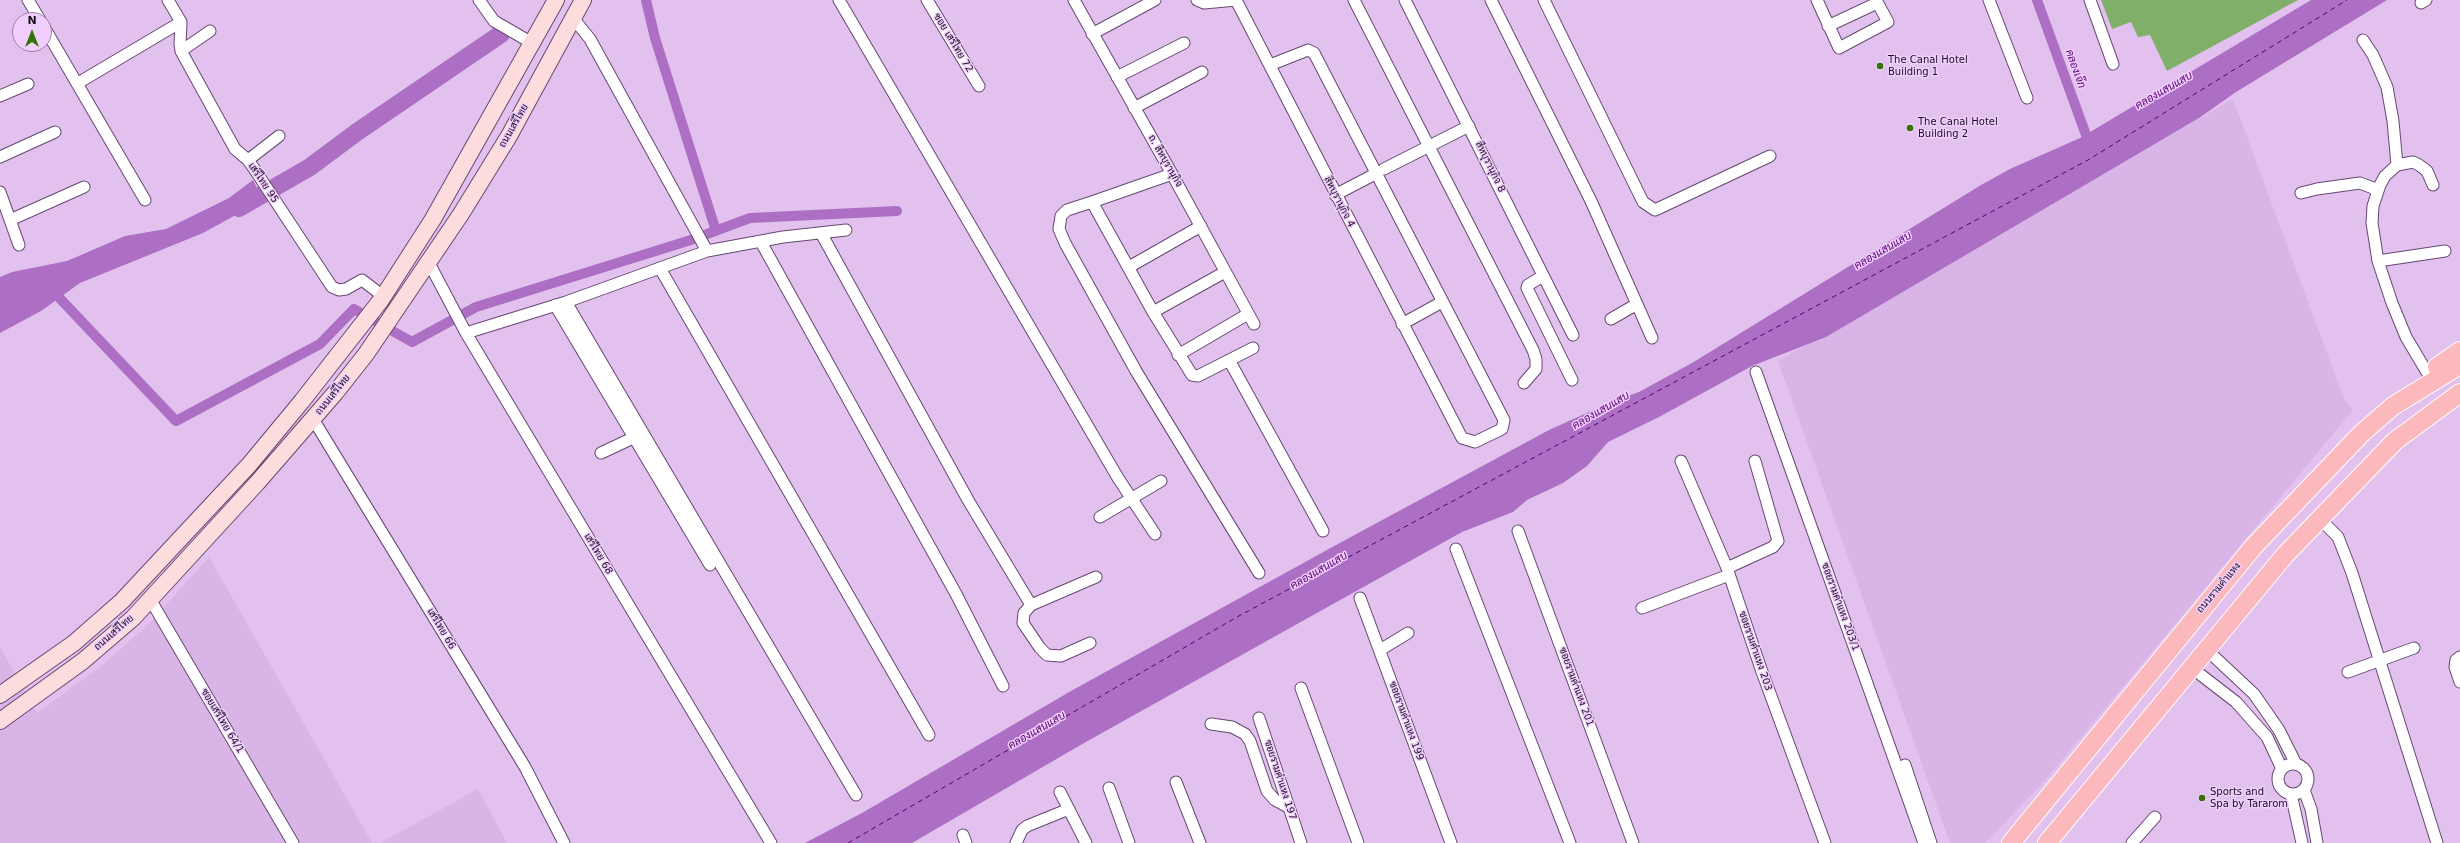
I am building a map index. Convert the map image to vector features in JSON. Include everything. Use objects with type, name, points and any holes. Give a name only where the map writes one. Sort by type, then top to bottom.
[{"type":"main road","name":"ถนนเสรีไทย","points":[[0,695],[74,643],[122,600],[249,465],[363,324],[382,298],[450,192],[556,0]]},
{"type":"main road","points":[[487,170],[511,111],[572,0]]},
{"type":"main road","name":"ถนนเสรีไทย","points":[[0,721],[83,661],[133,618],[313,419],[379,336],[429,263],[509,136],[583,0]]},
{"type":"main road","points":[[2394,406],[2428,374],[2460,351]]},
{"type":"main road","name":"ถนนรามคำแหง","points":[[2011,843],[2254,546],[2343,452],[2394,406],[2460,365]]},
{"type":"main road","points":[[2048,843],[2285,555],[2385,451],[2421,420],[2460,393]]},
{"type":"main road","points":[[2421,420],[2460,404]]},
{"type":"street","points":[[28,0],[35,12]]},
{"type":"street","points":[[78,84],[181,22],[168,0]]},
{"type":"street","points":[[479,0],[494,21],[532,44]]},
{"type":"street","points":[[839,0],[1131,498],[1155,534]]},
{"type":"street","name":"ซอย เสรีไทย 72","points":[[927,0],[979,86]]},
{"type":"street","name":"ถ. สีหบุรานุกิจ","points":[[1074,0],[1201,226],[1251,319],[1178,355]]},
{"type":"street","points":[[1092,34],[1155,0]]},
{"type":"street","name":"สีหบุรานุกิจ 4","points":[[1197,0],[1204,3],[1236,0],[1270,64],[1335,195],[1462,438],[1475,442],[1502,429],[1504,420],[1442,302]]},
{"type":"street","points":[[1354,0],[1533,350],[1536,359],[1536,369],[1524,383]]},
{"type":"street","name":"สีหบุรานุกิจ 8","points":[[1405,0],[1573,336]]},
{"type":"street","points":[[1492,0],[1591,201],[1652,338]]},
{"type":"street","points":[[1544,0],[1643,202],[1655,210],[1770,156]]},
{"type":"street","points":[[1817,0],[1828,26],[1839,48],[1888,22],[1877,1],[1828,26]]},
{"type":"street","points":[[1989,0],[2027,98]]},
{"type":"street","points":[[2090,0],[2113,64]]},
{"type":"street","points":[[573,18],[590,39],[707,251]]},
{"type":"street","name":"เสรีไทย 95","points":[[181,22],[181,52],[235,149],[248,160],[332,287],[339,290],[346,289],[362,280],[382,298]]},
{"type":"street","points":[[181,52],[210,31]]},
{"type":"street","points":[[52,40],[145,200]]},
{"type":"street","points":[[2363,40],[2373,55],[2387,87],[2398,165]]},
{"type":"street","points":[[1117,77],[1184,43]]},
{"type":"street","points":[[1270,64],[1308,50],[1314,53],[1380,171],[1442,302],[1402,324]]},
{"type":"street","points":[[1134,108],[1202,72]]},
{"type":"street","points":[[0,96],[28,84]]},
{"type":"street","points":[[1335,195],[1428,145],[1469,126]]},
{"type":"street","points":[[0,157],[55,132]]},
{"type":"street","points":[[248,160],[279,136]]},
{"type":"street","points":[[2428,374],[2406,337],[2378,261],[2372,223],[2377,192],[2385,176],[2398,165],[2413,162],[2420,165],[2427,171],[2433,185]]},
{"type":"street","points":[[1172,174],[1067,210],[1061,216],[1059,229],[1065,243],[1136,371],[1259,573]]},
{"type":"street","points":[[2301,194],[2317,189],[2360,183],[2373,188],[2377,192]]},
{"type":"street","points":[[10,220],[84,187]]},
{"type":"street","points":[[0,192],[19,245]]},
{"type":"street","points":[[1092,202],[1153,312],[1189,372],[1195,376],[1253,348]]},
{"type":"street","points":[[1129,267],[1201,226]]},
{"type":"street","points":[[465,332],[566,302],[661,270],[707,251],[846,230]]},
{"type":"street","points":[[821,233],[968,500],[1031,605]]},
{"type":"street","points":[[761,242],[956,594],[1003,686]]},
{"type":"street","points":[[2378,261],[2445,251]]},
{"type":"street","name":"เสรีไทย 68","points":[[429,263],[465,332],[771,843]]},
{"type":"street","points":[[661,270],[929,735]]},
{"type":"street","points":[[1153,312],[1225,272]]},
{"type":"street","points":[[1543,276],[1528,285],[1527,288],[1572,380]]},
{"type":"street","points":[[566,302],[856,795]]},
{"type":"street","points":[[1611,319],[1638,304]]},
{"type":"street","points":[[555,305],[710,565]]},
{"type":"street","points":[[1228,360],[1323,531]]},
{"type":"street","name":"ซอยรามคำแหง 203/1","points":[[1756,372],[1924,843]]},
{"type":"street","name":"เสรีไทย 66","points":[[313,419],[525,767],[564,843]]},
{"type":"street","points":[[601,453],[635,437]]},
{"type":"street","points":[[1642,608],[1728,572],[1773,547],[1778,541],[1755,461]]},
{"type":"street","name":"ซอยรามคำแหง 203","points":[[1681,462],[1728,572],[1761,669],[1825,843]]},
{"type":"street","points":[[1100,517],[1161,481]]},
{"type":"street","points":[[2320,518],[2338,537],[2437,843]]},
{"type":"street","name":"ซอยรามคำแหง 201","points":[[1518,531],[1633,843]]},
{"type":"street","points":[[1456,549],[1570,843]]},
{"type":"street","points":[[1090,643],[1061,656],[1047,655],[1040,648],[1023,623],[1024,613],[1031,605],[1096,577]]},
{"type":"street","name":"ซอยรามคำแหง 199","points":[[1360,598],[1451,843]]},
{"type":"street","name":"ซอยเสรีไทย 64/1","points":[[150,599],[293,843]]},
{"type":"street","points":[[1380,650],[1408,633]]},
{"type":"street","points":[[2348,672],[2414,648]]},
{"type":"street","points":[[2207,650],[2254,694],[2280,730],[2296,764],[2304,768],[2308,777],[2304,790],[2311,809],[2317,843]]},
{"type":"street","points":[[2460,657],[2456,660],[2455,667],[2460,682]]},
{"type":"street","points":[[2192,668],[2236,702],[2267,737],[2282,769]]},
{"type":"street","points":[[1301,688],[1358,843]]},
{"type":"street","name":"ซอยรามคำแหง 197","points":[[1260,718],[1301,843]]},
{"type":"street","points":[[1211,724],[1232,727],[1245,734],[1250,741],[1267,791],[1275,800],[1288,807]]},
{"type":"street","points":[[2267,737],[2280,730]]},
{"type":"street","points":[[2296,764],[2282,769],[2278,777],[2280,786],[2291,794],[2302,843]]},
{"type":"street","points":[[1905,765],[1932,843]]},
{"type":"street","points":[[1176,782],[1200,843]]},
{"type":"street","points":[[1109,788],[1129,843]]},
{"type":"street","points":[[2291,794],[2304,790]]},
{"type":"street","points":[[1060,792],[1086,843]]},
{"type":"street","points":[[1016,843],[1022,830],[1027,826],[1069,809]]},
{"type":"street","points":[[2132,843],[2155,817]]},
{"type":"shaded area","points":[[2233,99],[2344,399],[2353,410],[2042,784],[1985,843],[1950,843],[1778,361]]},
{"type":"shaded area","points":[[209,557],[372,843],[0,843],[0,647],[37,713],[100,667],[150,623]]},
{"type":"shaded area","points":[[478,789],[507,843],[380,843]]},
{"type":"green space","points":[[2101,0],[2298,0],[2167,71],[2150,35],[2138,37],[2131,22],[2112,29]]},
{"type":"water","name":"คลองแสนแสบ","points":[[2311,0],[2387,0],[2236,92],[2199,118],[1826,337],[1752,366],[1659,417],[1608,442],[1587,466],[1563,483],[1527,500],[1513,512],[1462,532],[1084,743],[912,843],[805,843],[862,813],[1071,691],[1336,545],[1549,430],[1611,402],[1639,392],[1692,363],[1981,185],[2010,169],[2080,138]]},
{"type":"water","points":[[253,180],[263,200],[203,233],[80,283],[41,311],[0,333],[0,277],[12,272],[67,261],[125,236],[166,229],[229,198]]},
{"type":"waterway","points":[[646,0],[655,38],[716,231]]},
{"type":"waterway","name":"คลองเจ๊ก","points":[[2037,0],[2090,146]]},
{"type":"waterway","points":[[239,208],[310,167],[357,132],[501,34]]},
{"type":"waterway","points":[[707,234],[750,218],[897,211]]},
{"type":"waterway","points":[[50,288],[176,421],[320,344],[354,309],[412,342],[476,307],[694,239]]},
{"type":"ferry route","points":[[848,843],[1237,617],[2088,160],[2347,0]]},
{"type":"place","name":"The Canal Hotel Building 1","points":[[1880,66]]},
{"type":"place","name":"The Canal Hotel Building 2","points":[[1910,128]]},
{"type":"place","name":"Sports and Spa by Tararom","points":[[2202,798]]}]
